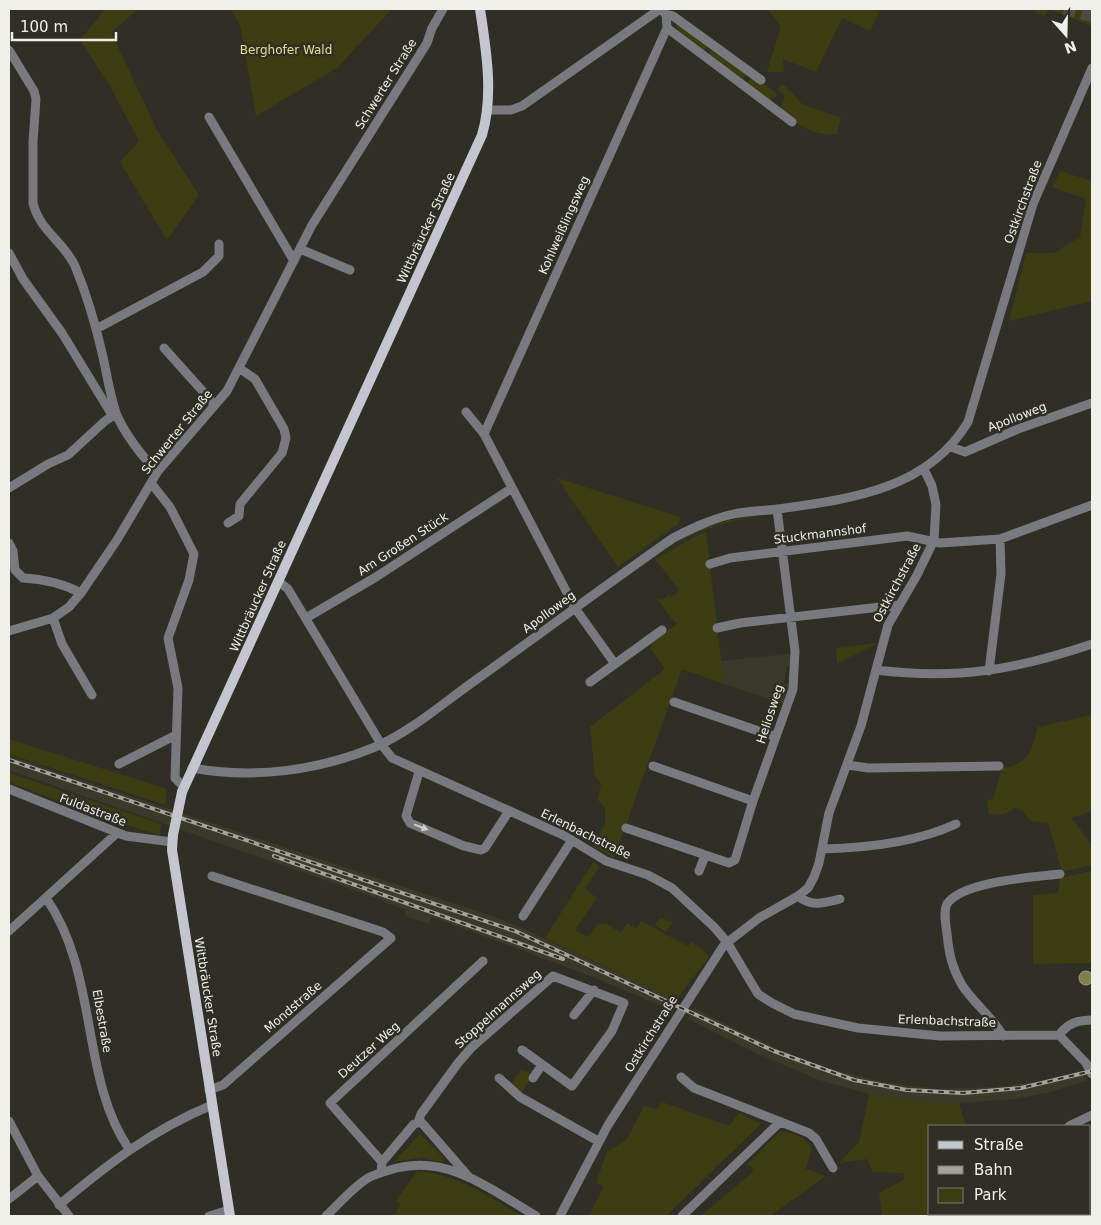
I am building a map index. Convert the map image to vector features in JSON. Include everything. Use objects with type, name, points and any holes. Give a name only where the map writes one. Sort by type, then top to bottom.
[{"type":"main road","name":"Wittbräucker Straße","points":[[230,1213],[209,1090],[172,838],[183,789],[192,768],[482,135],[487,110],[486,61],[480,9]]},
{"type":"street","name":"Schwerter Straße","points":[[9,631],[53,618],[69,607],[81,593],[158,471],[215,405],[240,368],[312,225],[427,43],[432,28],[443,9]]},
{"type":"street","points":[[487,110],[511,110],[522,106],[663,12]]},
{"type":"street","points":[[663,12],[667,28],[792,122]]},
{"type":"street","points":[[663,12],[673,16],[760,80]]},
{"type":"street","name":"Kohlweißlingsweg","points":[[484,434],[667,28]]},
{"type":"street","points":[[702,55],[710,44]]},
{"type":"street","points":[[9,50],[34,91],[36,99],[33,157],[35,211],[43,226],[69,255],[75,266],[96,329],[114,415]]},
{"type":"street","name":"Ostkirchstraße","points":[[560,1216],[598,1141],[726,942],[759,918],[798,896],[808,888],[814,877],[829,813],[864,718],[888,625],[917,575],[934,540],[936,505],[932,486],[924,469],[951,447],[968,422],[1033,204],[1092,68]]},
{"type":"street","points":[[738,83],[744,82],[748,72]]},
{"type":"street","points":[[208,116],[294,261]]},
{"type":"street","points":[[96,329],[203,272],[219,256],[219,244]]},
{"type":"street","points":[[300,249],[350,270]]},
{"type":"street","points":[[9,253],[23,279],[62,333],[146,462],[158,471]]},
{"type":"street","points":[[164,348],[215,405]]},
{"type":"street","points":[[228,523],[239,516],[240,504],[282,453],[286,438],[284,429],[254,378],[240,368]]},
{"type":"street","name":"Apolloweg","points":[[951,447],[965,452],[1018,429],[1092,403]]},
{"type":"street","points":[[466,412],[484,434],[575,608],[615,664]]},
{"type":"street","points":[[9,488],[48,464],[68,455],[114,415]]},
{"type":"street","name":"Apolloweg","points":[[192,768],[244,772],[296,769],[318,765],[381,744],[428,713],[673,538],[696,526],[730,515],[839,501],[865,494],[924,469]]},
{"type":"street","points":[[151,483],[170,507],[194,554],[189,580],[168,638],[178,688],[175,778],[183,789]]},
{"type":"street","name":"Am Großen Stück","points":[[306,618],[376,577],[512,488]]},
{"type":"street","name":"Stuckmannshof","points":[[710,564],[730,558],[783,550],[907,536],[953,543],[1000,539],[1092,505]]},
{"type":"street","name":"Heliosweg","points":[[626,828],[729,864],[735,860],[753,801],[793,689],[796,662],[777,509]]},
{"type":"street","points":[[989,670],[1002,574],[1000,539]]},
{"type":"street","points":[[9,543],[13,551],[12,571],[24,578],[41,579],[66,585],[81,593]]},
{"type":"street","name":"Erlenbachstraße","points":[[278,581],[288,589],[381,744],[392,758],[419,772],[572,840],[606,861],[648,875],[672,888],[700,912],[726,942],[758,994],[772,1003],[794,1014],[868,1030],[940,1036],[1059,1034]]},
{"type":"street","points":[[717,628],[791,617],[898,605]]},
{"type":"street","points":[[53,618],[62,644],[92,695]]},
{"type":"street","points":[[590,682],[662,630]]},
{"type":"street","points":[[876,670],[930,676],[989,670],[1044,659],[1092,644]]},
{"type":"street","points":[[674,702],[776,737]]},
{"type":"street","points":[[119,764],[176,735]]},
{"type":"street","points":[[848,764],[868,768],[999,766]]},
{"type":"street","points":[[652,766],[753,801]]},
{"type":"street","points":[[419,772],[406,816],[410,823],[464,846],[481,850],[509,811]]},
{"type":"street","name":"Fuldastraße","points":[[9,789],[117,833],[135,838],[172,838]]},
{"type":"street","points":[[822,849],[887,843],[939,832],[956,824]]},
{"type":"street","points":[[9,931],[117,833]]},
{"type":"street","points":[[523,916],[572,840]]},
{"type":"street","points":[[699,871],[706,856]]},
{"type":"street","points":[[1003,1036],[974,1001],[953,969],[949,955],[946,908],[951,900],[970,890],[1009,880],[1060,874]]},
{"type":"street","name":"Mondstraße","points":[[209,1090],[223,1085],[391,938],[383,932],[212,876]]},
{"type":"street","points":[[798,896],[806,902],[813,904],[840,899]]},
{"type":"street","name":"Elbestraße","points":[[46,898],[61,924],[77,965],[102,1084],[115,1122],[129,1150]]},
{"type":"street","name":"Deutzer Weg","points":[[382,1162],[330,1102],[483,961]]},
{"type":"street","name":"Stoppelmannsweg","points":[[382,1162],[414,1124],[418,1123],[421,1114],[458,1063],[489,1031],[553,976],[594,990]]},
{"type":"street","points":[[522,1050],[572,1086],[612,1031],[624,1003],[594,990],[574,1015]]},
{"type":"street","points":[[1092,1020],[1074,1022],[1059,1034],[1086,1063],[1092,1074]]},
{"type":"street","points":[[533,1078],[542,1065]]},
{"type":"street","points":[[682,1077],[694,1088],[813,1136],[833,1168]]},
{"type":"street","points":[[499,1078],[520,1097],[598,1141]]},
{"type":"street","points":[[59,1205],[129,1150],[172,1122],[212,1105]]},
{"type":"street","points":[[1071,1125],[1092,1115]]},
{"type":"street","points":[[9,1121],[38,1176],[69,1216]]},
{"type":"street","points":[[418,1123],[422,1123],[462,1166],[468,1176]]},
{"type":"street","points":[[682,1216],[779,1123]]},
{"type":"street","points":[[381,1172],[382,1162]]},
{"type":"street","points":[[326,1216],[361,1183],[381,1172],[413,1165],[424,1165],[452,1169],[468,1176],[536,1216]]},
{"type":"street","points":[[9,1199],[38,1176]]},
{"type":"street","points":[[209,1216],[230,1213]]},
{"type":"shaded area","points":[[791,655],[791,666],[787,666],[784,683],[789,685],[784,704],[724,684],[721,661]]},
{"type":"shaded area","points":[[9,756],[489,915],[522,928],[678,1001],[666,1008],[593,977],[432,917],[430,924],[405,916],[406,910],[385,901],[9,770]]},
{"type":"shaded area","points":[[1083,971],[1089,971],[1093,978],[1089,985],[1083,985],[1079,981],[1079,975]]},
{"type":"shaded area","points":[[693,1008],[778,1049],[823,1067],[882,1082],[937,1089],[997,1087],[1042,1081],[1084,1070],[1087,1081],[1017,1099],[959,1103],[932,1103],[869,1094],[819,1080],[756,1053],[688,1019]]},
{"type":"green space","points":[[103,9],[139,9],[111,32],[157,130],[199,195],[167,240],[120,162],[139,141],[110,86],[80,40],[104,11]]},
{"type":"green space","name":"Berghofer Wald","points":[[230,9],[392,9],[337,68],[256,116],[240,25]]},
{"type":"green space","points":[[767,9],[881,9],[870,31],[842,18],[816,72],[783,59],[784,72],[767,72],[781,26]]},
{"type":"green space","points":[[1033,9],[1049,9],[1044,17]]},
{"type":"green space","points":[[1049,9],[1092,9],[1092,26]]},
{"type":"green space","points":[[676,21],[707,45],[706,49],[701,51],[677,30]]},
{"type":"green space","points":[[712,48],[745,71],[746,75],[743,80],[706,56]]},
{"type":"green space","points":[[752,76],[776,93],[777,96],[769,101],[745,85]]},
{"type":"green space","points":[[780,85],[786,86],[802,104],[841,118],[837,134],[813,131],[793,120],[781,108],[785,96],[778,90]]},
{"type":"green space","points":[[1060,171],[1092,181],[1092,301],[1009,321],[1026,253],[1054,253],[1080,237],[1086,199],[1052,187]]},
{"type":"green space","points":[[557,478],[680,517],[678,524],[618,567]]},
{"type":"green space","points":[[766,513],[766,515],[707,529],[680,541],[654,557],[653,555],[680,539],[707,527]]},
{"type":"green space","points":[[706,531],[724,684],[682,669],[614,858],[593,846],[605,825],[605,808],[597,799],[601,785],[595,776],[590,727],[665,669],[650,648],[652,646],[650,643],[678,623],[675,623],[658,600],[660,598],[662,600],[669,595],[671,597],[679,590],[655,559]]},
{"type":"green space","points":[[876,644],[837,664],[836,648]]},
{"type":"green space","points":[[1092,715],[1092,811],[1072,818],[1092,846],[1092,865],[1062,872],[1048,823],[1030,821],[1023,811],[1014,808],[1005,814],[989,815],[987,800],[993,799],[1002,768],[1024,760],[1028,755],[1038,727]]},
{"type":"green space","points":[[9,739],[167,789],[165,805],[9,754]]},
{"type":"green space","points":[[9,773],[161,824],[160,835],[94,815],[9,782]]},
{"type":"green space","points":[[594,861],[599,867],[585,889],[597,898],[575,930],[589,937],[597,924],[607,924],[621,933],[627,923],[636,929],[641,921],[688,946],[691,942],[703,950],[709,957],[676,1000],[545,938]]},
{"type":"green space","points":[[1092,871],[1092,963],[1033,964],[1033,895],[1058,893],[1060,878]]},
{"type":"green space","points":[[660,918],[673,922],[666,932],[655,925]]},
{"type":"green space","points":[[521,1070],[529,1072],[532,1077],[521,1093],[510,1085]]},
{"type":"green space","points":[[869,1094],[932,1103],[959,1103],[966,1125],[928,1125],[928,1215],[997,1215],[880,1216],[882,1214],[879,1193],[905,1179],[903,1173],[873,1172],[867,1159],[839,1163],[859,1142]]},
{"type":"green space","points":[[662,1102],[729,1126],[739,1113],[761,1124],[666,1216],[589,1216],[604,1186],[596,1183],[607,1152],[627,1139],[644,1106],[656,1109]]},
{"type":"green space","points":[[779,1132],[798,1135],[805,1141],[812,1148],[806,1169],[826,1176],[770,1216],[701,1216],[754,1171],[748,1164]]},
{"type":"green space","points":[[420,1134],[445,1159],[442,1162],[425,1159],[425,1157],[394,1162]]},
{"type":"green space","points":[[417,1171],[446,1176],[459,1181],[522,1216],[394,1216],[400,1204],[396,1201]]},
{"type":"tunnel","points":[[1064,9],[1092,16]]},
{"type":"railway","points":[[9,760],[515,931],[774,1051],[854,1080],[907,1090],[963,1093],[1021,1088],[1092,1071]]},
{"type":"railway","points":[[274,856],[563,959]]}]
